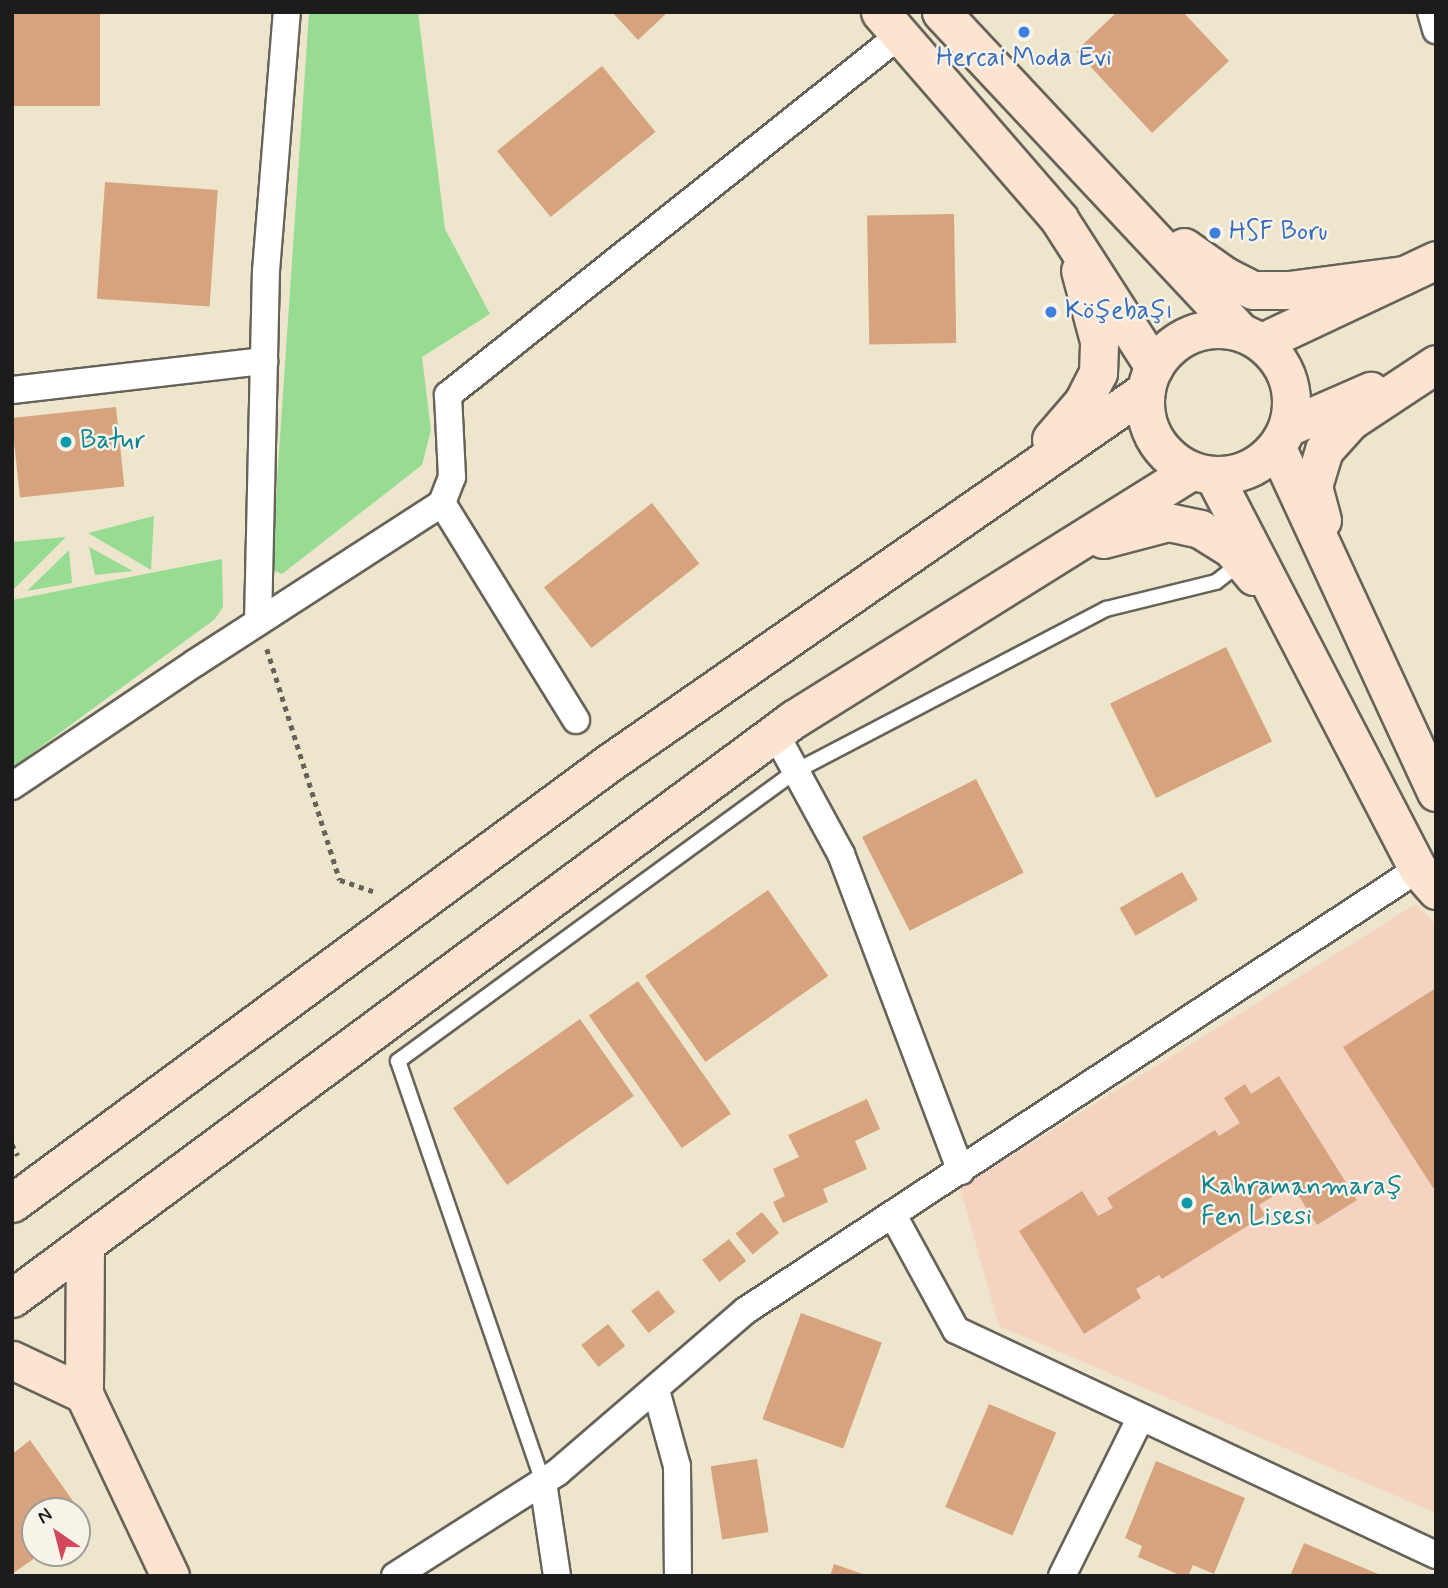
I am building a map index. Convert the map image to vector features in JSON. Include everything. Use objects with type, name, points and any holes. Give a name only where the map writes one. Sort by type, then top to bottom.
[{"type":"main road","points":[[890,23],[1059,219],[1072,239],[1150,379],[1146,415],[1154,439],[1170,458],[1203,473],[1238,473],[1259,464],[1282,437],[1292,404],[1289,380],[1278,359],[1251,337],[942,12]]},
{"type":"main road","points":[[1120,201],[1224,276],[1253,290],[1290,290],[1420,268]]},
{"type":"main road","points":[[1015,481],[1083,402],[1098,373],[1099,341],[1072,239]]},
{"type":"main road","points":[[12,1203],[606,765],[1015,481],[1150,379],[1170,347],[1191,334],[1215,329],[1251,337],[1420,268]]},
{"type":"main road","points":[[1282,437],[1436,363]]},
{"type":"main road","points":[[1340,585],[1312,486],[1324,450],[1350,421],[1436,363]]},
{"type":"main road","points":[[1282,437],[1340,585],[1436,792]]},
{"type":"main road","points":[[12,1298],[775,733],[1068,548],[1203,473]]},
{"type":"main road","points":[[1203,473],[1284,612],[1427,880]]},
{"type":"main road","points":[[1068,548],[1168,522],[1200,529],[1231,548],[1284,612]]},
{"type":"main road","points":[[85,1244],[83,1394],[170,1576]]},
{"type":"main road","points":[[12,1360],[83,1394]]},
{"type":"street","points":[[258,622],[266,271],[287,12]]},
{"type":"street","points":[[1431,12],[1436,30]]},
{"type":"street","points":[[12,786],[442,503],[452,477],[447,395],[890,23]]},
{"type":"street","points":[[12,390],[264,361]]},
{"type":"street","points":[[442,503],[576,720]]},
{"type":"street","points":[[775,733],[842,854],[961,1171]]},
{"type":"street","points":[[395,1576],[543,1482],[656,1390],[745,1311],[961,1171],[1427,880]]},
{"type":"street","points":[[892,1215],[956,1330],[1140,1419],[1436,1555]]},
{"type":"street","points":[[656,1390],[677,1466],[678,1576]]},
{"type":"street","points":[[1062,1576],[1140,1419]]},
{"type":"street","points":[[543,1482],[556,1576]]},
{"type":"lane","points":[[543,1482],[398,1061],[796,771],[1106,609],[1216,582],[1242,562]]},
{"type":"path","points":[[258,622],[340,880],[413,906]]},
{"type":"shaded area","points":[[1416,904],[1436,925],[1436,1513],[999,1326],[960,1188]]},
{"type":"green space","points":[[309,12],[418,12],[445,229],[490,314],[422,357],[431,430],[422,465],[282,574],[271,569]]},
{"type":"green space","points":[[154,516],[151,570],[88,533]]},
{"type":"green space","points":[[66,537],[12,591],[12,542]]},
{"type":"green space","points":[[89,547],[133,571],[95,575]]},
{"type":"green space","points":[[69,550],[72,583],[27,591]]},
{"type":"green space","points":[[222,559],[223,607],[215,619],[12,768],[12,600]]},
{"type":"building","points":[[12,12],[100,12],[100,106],[12,106]]},
{"type":"building","points":[[612,12],[668,12],[638,40]]},
{"type":"building","points":[[1117,12],[1183,12],[1229,61],[1152,133],[1076,51]]},
{"type":"building","points":[[602,66],[655,132],[551,217],[497,151]]},
{"type":"building","points":[[105,182],[218,190],[210,307],[97,299]]},
{"type":"building","points":[[954,214],[956,343],[869,344],[867,216]]},
{"type":"building","name":"Batur","points":[[116,407],[124,487],[20,498],[12,418]]},
{"type":"building","points":[[652,503],[699,564],[591,648],[544,587]]},
{"type":"building","points":[[1226,647],[1272,741],[1156,798],[1110,704]]},
{"type":"building","points":[[976,779],[1024,873],[910,931],[862,837]]},
{"type":"building","points":[[1182,872],[1198,900],[1136,936],[1120,908]]},
{"type":"building","points":[[768,890],[828,976],[705,1062],[645,976]]},
{"type":"building","points":[[638,981],[731,1114],[682,1148],[589,1015]]},
{"type":"building","points":[[1436,988],[1436,1186],[1433,1188],[1343,1047]]},
{"type":"building","points":[[580,1019],[634,1096],[507,1185],[453,1108]]},
{"type":"building","name":"Kahramanmaraş Fen Lisesi","points":[[1279,1076],[1357,1200],[1317,1225],[1292,1185],[1259,1205],[1265,1215],[1162,1279],[1159,1275],[1136,1289],[1141,1298],[1084,1334],[1019,1231],[1082,1191],[1098,1216],[1113,1208],[1107,1198],[1215,1130],[1219,1136],[1240,1123],[1224,1098],[1245,1084],[1251,1094]]},
{"type":"building","points":[[867,1099],[880,1129],[855,1141],[867,1169],[823,1189],[828,1202],[783,1223],[773,1202],[785,1196],[773,1169],[799,1157],[788,1135]]},
{"type":"building","points":[[762,1212],[779,1233],[753,1254],[736,1233]]},
{"type":"building","points":[[729,1239],[746,1261],[719,1282],[702,1260]]},
{"type":"building","points":[[658,1290],[675,1312],[648,1333],[631,1311]]},
{"type":"building","points":[[801,1313],[882,1342],[843,1449],[762,1419]]},
{"type":"building","points":[[608,1324],[625,1346],[598,1367],[581,1345]]},
{"type":"building","points":[[989,1404],[1056,1433],[1012,1536],[945,1507]]},
{"type":"building","points":[[30,1440],[70,1497],[21,1497],[22,1567],[12,1574],[12,1449],[15,1452]]},
{"type":"building","points":[[757,1459],[769,1532],[722,1539],[711,1466]]},
{"type":"building","points":[[1156,1461],[1245,1498],[1214,1574],[1193,1565],[1188,1576],[1182,1576],[1138,1557],[1142,1546],[1125,1538]]},
{"type":"building","points":[[1304,1543],[1383,1576],[1290,1576]]},
{"type":"building","points":[[834,1564],[866,1575],[830,1576]]},
{"type":"place","name":"Hercai Moda Evi","points":[[1024,32]]},
{"type":"place","name":"HSF Boru","points":[[1215,233]]},
{"type":"place","name":"Köşebaşı","points":[[1051,312]]},
{"type":"place","name":"Batur","points":[[66,442]]},
{"type":"place","name":"Kahramanmaraş Fen Lisesi","points":[[1187,1203]]}]
